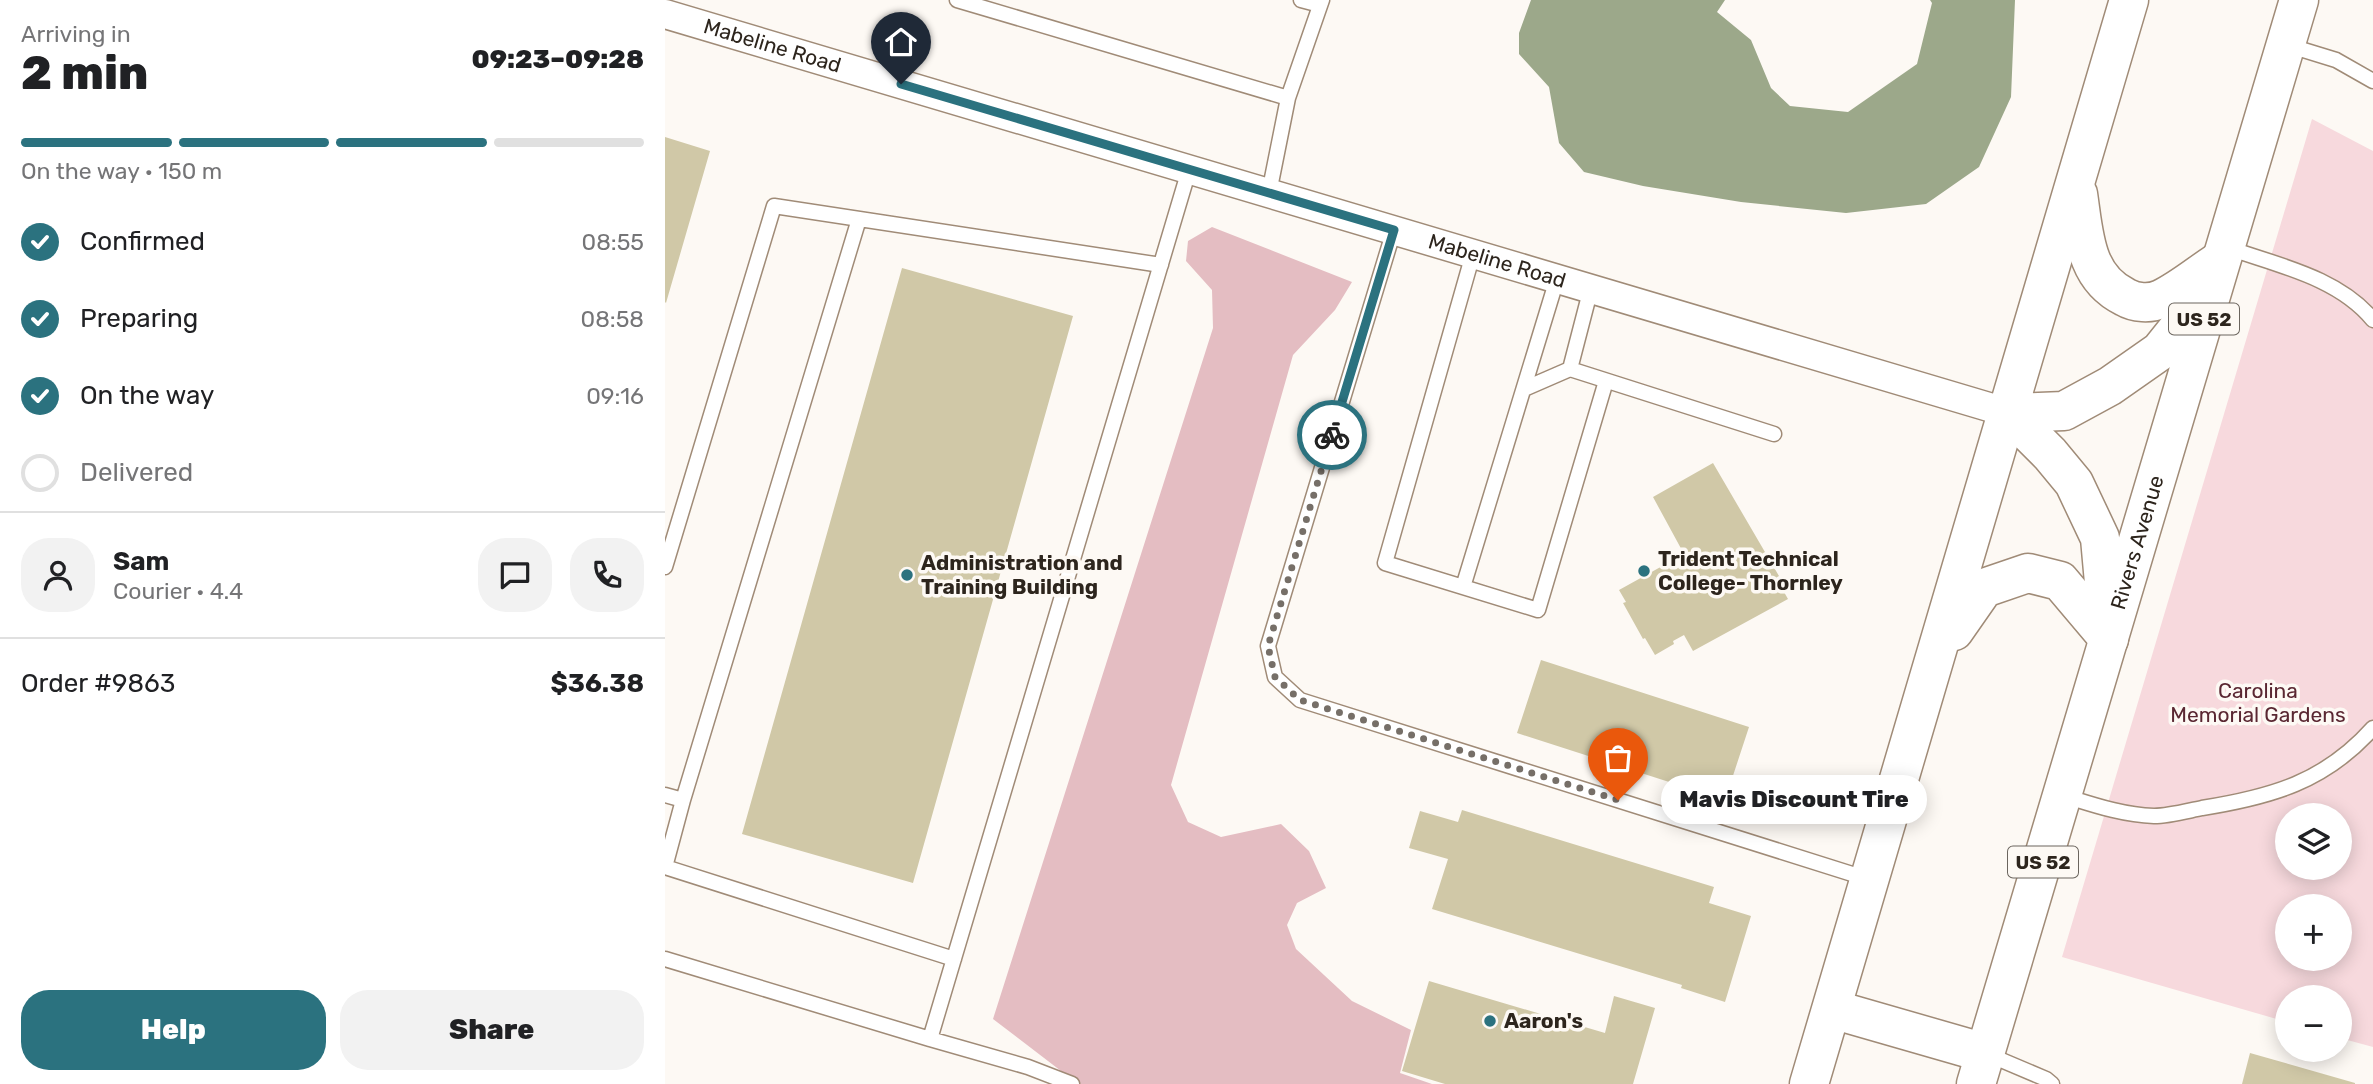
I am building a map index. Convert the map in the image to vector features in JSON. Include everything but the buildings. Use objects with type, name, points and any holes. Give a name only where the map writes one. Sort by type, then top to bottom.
[{"type":"main road","points":[[1809,1084],[2129,0]]},
{"type":"main road","name":"Rivers Avenue","points":[[1981,1069],[2299,0]]},
{"type":"main road","points":[[2077,181],[2091,263],[2104,283],[2124,297],[2144,302],[2162,299],[2221,263]]},
{"type":"main road","points":[[2009,413],[2064,411],[2110,386],[2159,351],[2221,263]]},
{"type":"main road","points":[[2009,413],[2050,454],[2074,483],[2100,538],[2109,639]]},
{"type":"main road","points":[[1936,656],[1984,588],[2028,573],[2060,581],[2109,639]]},
{"type":"main road","points":[[1832,1009],[1981,1069]]},
{"type":"street","name":"Mabeline Road","points":[[665,14],[2009,413]]},
{"type":"lane","points":[[957,0],[1288,98]]},
{"type":"lane","points":[[1269,193],[1288,98],[1321,3],[1301,0]]},
{"type":"lane","points":[[2285,45],[2336,60],[2373,81]]},
{"type":"lane","points":[[930,1039],[1189,170]]},
{"type":"lane","points":[[665,567],[774,206],[1161,265]]},
{"type":"lane","points":[[859,219],[665,867],[954,959]]},
{"type":"lane","points":[[1394,230],[1268,646],[1275,677],[1300,700],[1870,879]]},
{"type":"lane","points":[[1473,254],[1385,563],[1538,610],[1606,381]]},
{"type":"lane","points":[[2221,263],[2305,274],[2349,296],[2373,320]]},
{"type":"lane","points":[[1463,587],[1557,279]]},
{"type":"lane","points":[[1570,369],[1591,288]]},
{"type":"lane","points":[[1524,389],[1570,369],[1774,434]]},
{"type":"lane","points":[[2063,795],[2106,809],[2155,816],[2247,801],[2318,775],[2354,749],[2373,728]]},
{"type":"lane","points":[[665,795],[683,800]]},
{"type":"lane","points":[[665,959],[1028,1067],[1072,1084]]},
{"type":"lane","points":[[1981,1069],[2046,1079],[2052,1084]]},
{"type":"green space","name":"Carolina Memorial Gardens","points":[[2312,119],[2373,151],[2373,1047],[2352,1041],[2352,985],[2275,985],[2275,1019],[2062,957]]},
{"type":"shaded area","points":[[1531,0],[1725,0],[1717,12],[1751,40],[1771,88],[1790,106],[1848,112],[1917,64],[1932,3],[1930,0],[2015,0],[2011,97],[1979,167],[1926,204],[1846,213],[1741,202],[1643,186],[1584,172],[1559,143],[1549,87],[1519,54],[1519,33]]},
{"type":"shaded area","points":[[1212,227],[1352,282],[1335,310],[1293,355],[1171,785],[1188,822],[1221,837],[1281,824],[1309,851],[1326,888],[1297,903],[1287,925],[1296,949],[1352,1001],[1411,1030],[1400,1073],[1432,1084],[1078,1084],[993,1019],[1213,328],[1212,290],[1186,261],[1188,241]]},
{"type":"way so far","points":[[1332,435],[1268,646],[1275,677],[1300,700],[1618,800]]},
{"type":"place","name":"Trident Technical College- Thornley","points":[[1644,571]]},
{"type":"place","name":"Administration and Training Building","points":[[907,575]]},
{"type":"place","name":"Mavis Discount Tire","points":[[1618,800]]},
{"type":"place","name":"Aaron's","points":[[1490,1021]]},
{"type":"route","points":[[901,84],[1394,230],[1332,435]]}]
